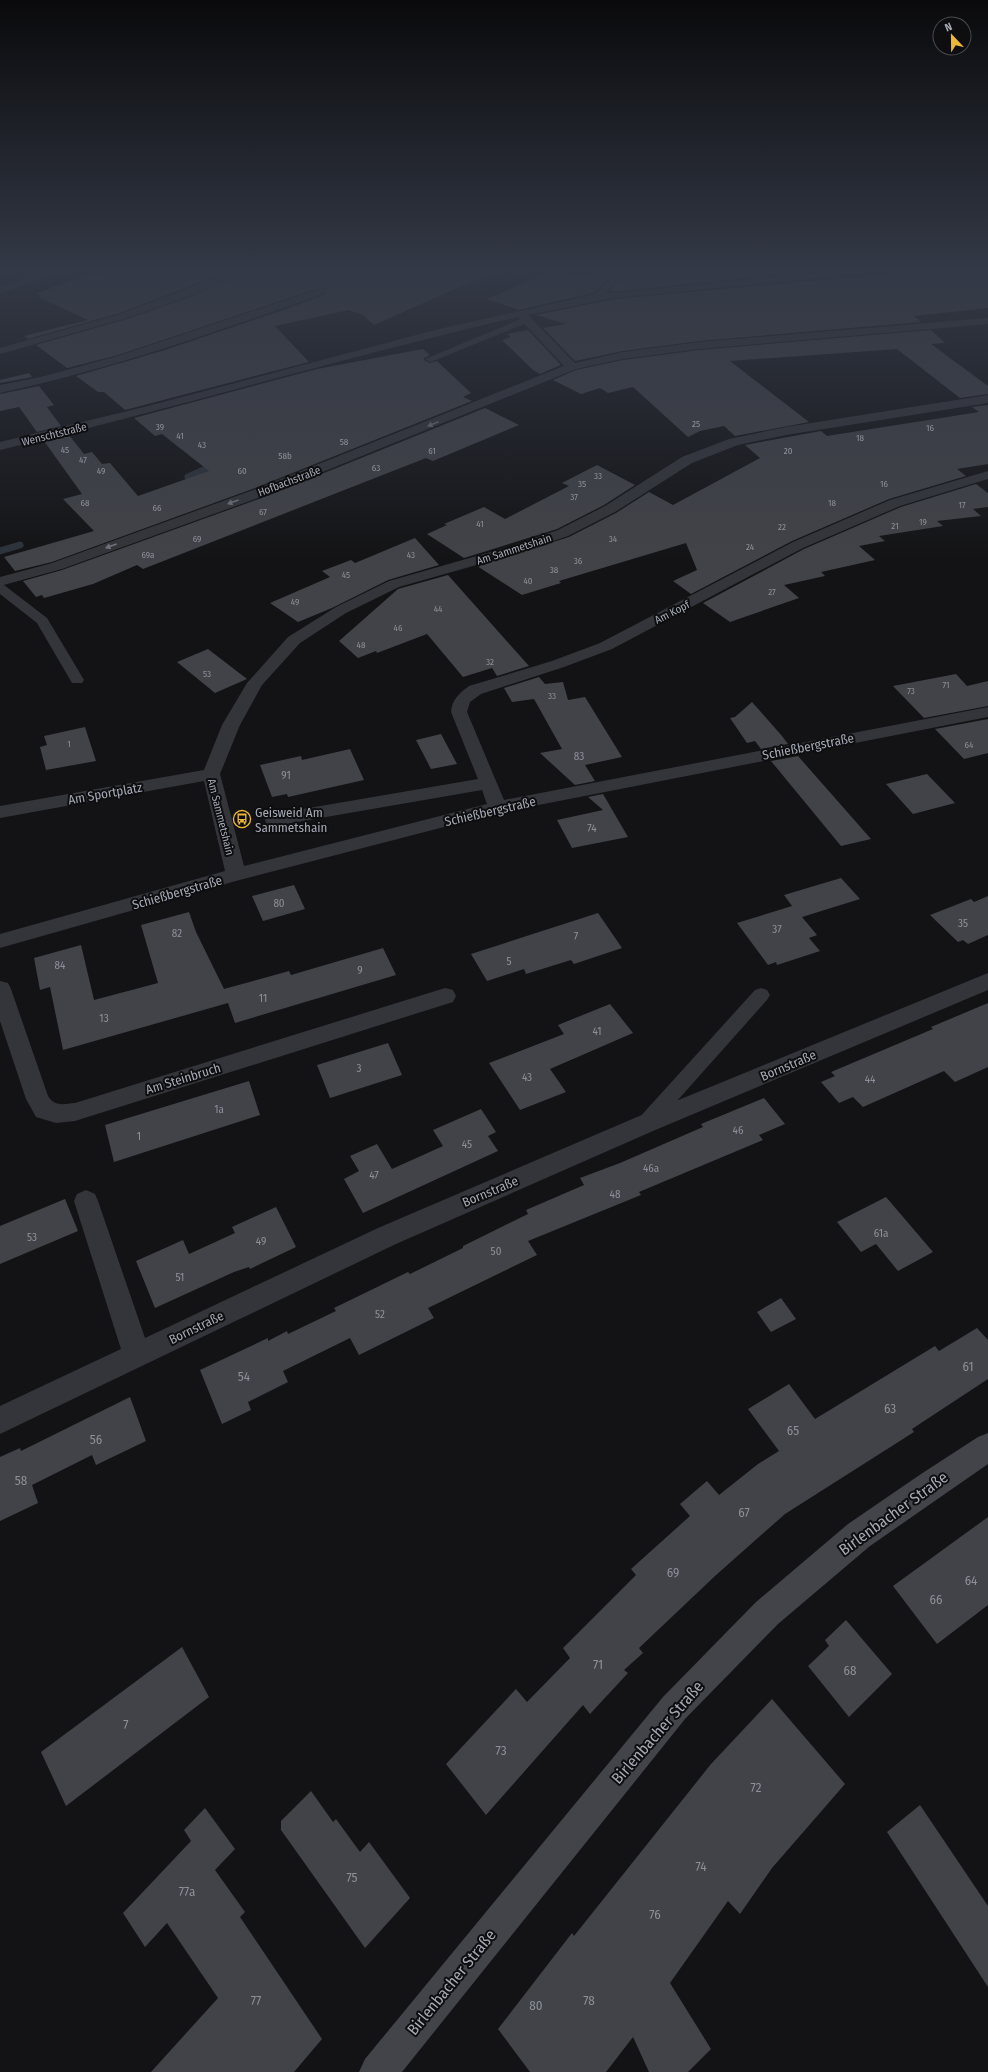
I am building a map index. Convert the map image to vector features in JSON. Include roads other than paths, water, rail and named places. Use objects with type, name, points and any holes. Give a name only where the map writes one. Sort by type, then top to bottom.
[{"type":"main road","name":"Birlenbacher Straße","points":[[378,2072],[674,1708],[766,1613],[859,1535],[931,1484],[988,1447]]},
{"type":"street","points":[[0,389],[47,380],[89,368]]},
{"type":"street","name":"Wenschtstraße","points":[[0,446],[132,414],[300,368]]},
{"type":"street","name":"Hofbachstraße","points":[[0,582],[57,566],[261,492],[570,368]]},
{"type":"street","name":"Am Sammetshain","points":[[236,875],[211,774],[231,725],[255,683],[294,640],[341,610],[394,584],[517,549],[563,533],[610,509],[687,460],[734,442],[846,421],[988,399]]},
{"type":"street","name":"Am Kopf","points":[[498,807],[459,712],[461,701],[465,695],[475,690],[558,664],[606,646],[798,545],[895,503],[988,475]]},
{"type":"street","name":"Schießbergstraße","points":[[0,941],[236,875],[498,807],[988,712]]},
{"type":"street","name":"Am Sportplatz","points":[[0,812],[211,774]]},
{"type":"street","points":[[274,820],[488,783]]},
{"type":"street","name":"Bornstraße","points":[[0,1420],[387,1236],[645,1124],[988,981]]},
{"type":"street","name":"Am Steinbruch","points":[[0,989],[37,1099],[44,1110],[56,1114],[75,1112],[445,996]]},
{"type":"street","points":[[86,1201],[137,1355]]},
{"type":"lane","points":[[0,588],[42,621],[77,680]]},
{"type":"lane","points":[[645,1124],[761,995]]},
{"type":"waterway","points":[[204,470],[219,463]]},
{"type":"waterway","points":[[188,477],[206,469]]},
{"type":"waterway","points":[[0,551],[20,545]]},
{"type":"place","name":"Geisweid Am Sammetshain","points":[[242,819]]}]
